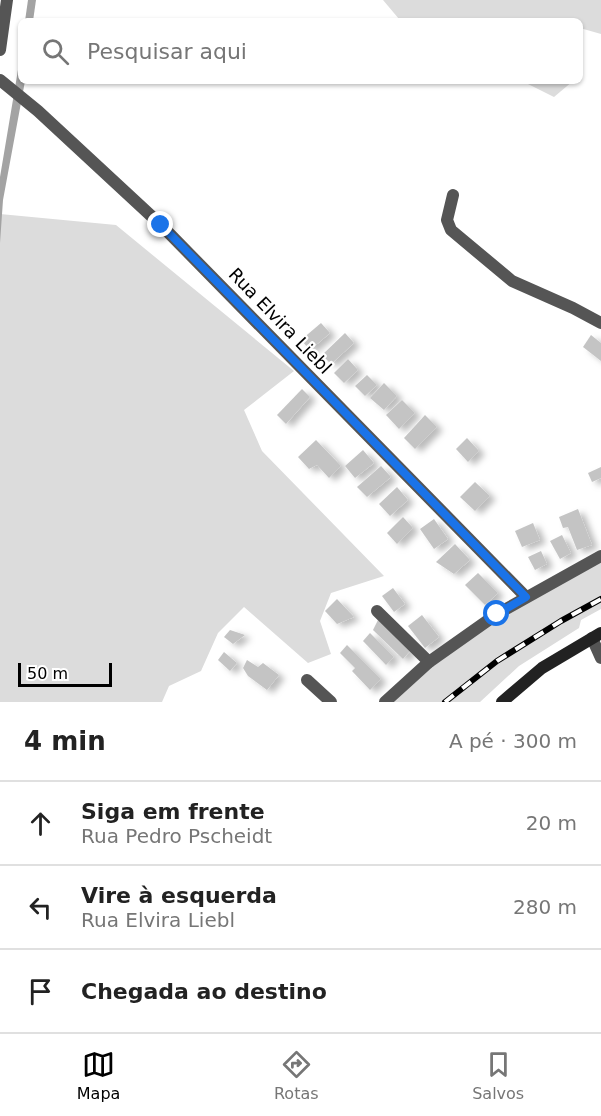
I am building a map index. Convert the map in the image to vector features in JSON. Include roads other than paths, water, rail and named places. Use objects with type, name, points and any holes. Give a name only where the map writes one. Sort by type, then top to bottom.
[{"type":"main road","points":[[502,702],[542,668],[597,635]]},
{"type":"street","points":[[0,50],[7,0]]},
{"type":"street","name":"Rua Elvira Liebl","points":[[0,80],[38,111],[161,225],[526,597]]},
{"type":"street","points":[[453,195],[447,220],[451,230],[512,281],[601,323]]},
{"type":"street","points":[[385,702],[429,662],[497,614],[601,556]]},
{"type":"street","points":[[378,611],[429,662]]},
{"type":"street","points":[[597,635],[601,658]]},
{"type":"street","points":[[307,680],[331,702]]},
{"type":"railway","points":[[445,702],[497,661],[601,599]]}]
